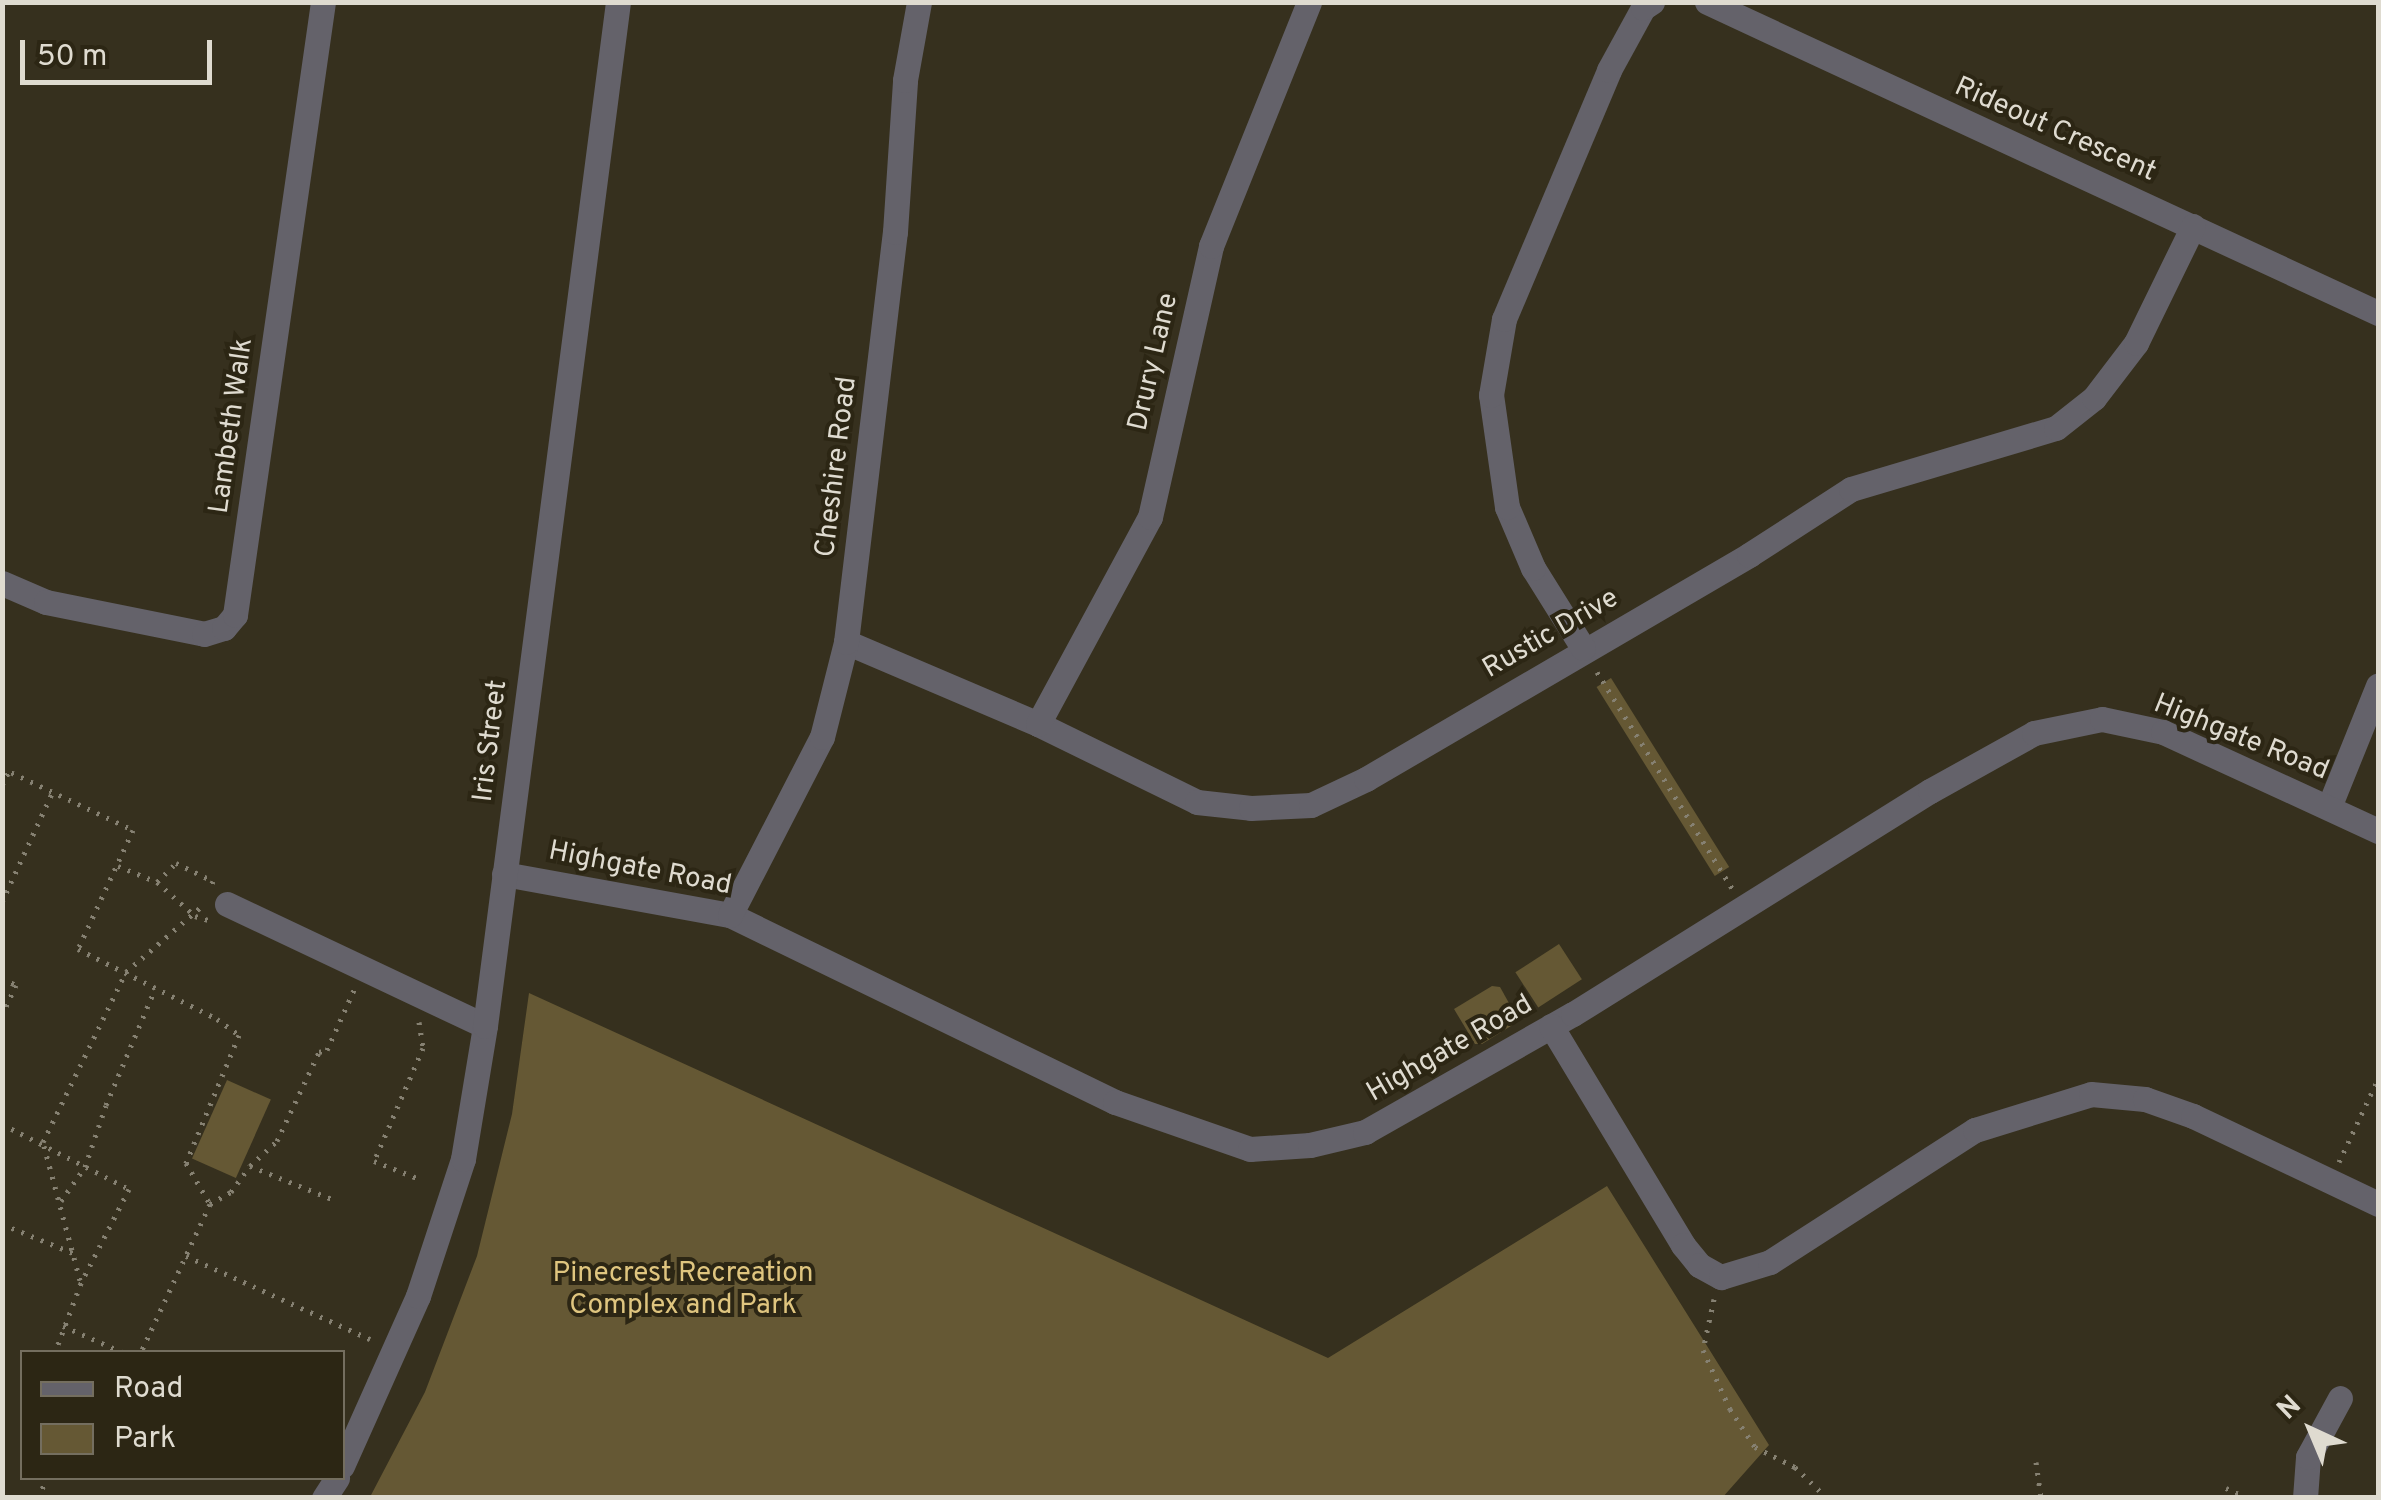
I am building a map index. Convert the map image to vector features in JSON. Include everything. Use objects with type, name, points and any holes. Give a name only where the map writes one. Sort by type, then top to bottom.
[{"type":"street","name":"Lambeth Walk","points":[[2,584],[46,602],[204,634],[224,628],[235,614],[323,2]]},
{"type":"street","name":"Iris Street","points":[[345,1459],[418,1296],[463,1159],[485,1026],[618,2]]},
{"type":"street","name":"Cheshire Road","points":[[730,915],[822,737],[846,642],[895,232],[905,80],[919,2]]},
{"type":"street","name":"Drury Lane","points":[[1038,724],[1150,517],[1212,246],[1309,2]]},
{"type":"street","points":[[1582,648],[1533,568],[1507,508],[1491,395],[1504,319],[1610,70],[1643,8],[1652,2]]},
{"type":"street","name":"Rideout Crescent","points":[[1706,2],[2378,313]]},
{"type":"street","name":"Rustic Drive","points":[[846,642],[1038,724],[1197,802],[1251,808],[1311,804],[1366,779],[1582,648],[1748,555],[1851,489],[2056,428],[2094,398],[2136,343],[2193,226]]},
{"type":"street","points":[[2329,807],[2378,686]]},
{"type":"street","name":"Highgate Road","points":[[504,874],[730,915],[1115,1102],[1250,1149],[1310,1145],[1365,1132],[1551,1026],[1930,791],[2034,733],[2102,719],[2163,732],[2378,831]]},
{"type":"street","points":[[227,904],[485,1026]]},
{"type":"street","points":[[1551,1026],[1682,1245],[1699,1264],[1721,1277],[1770,1262],[1975,1130],[2092,1094],[2145,1099],[2193,1116],[2378,1204]]},
{"type":"street","points":[[2305,1498],[2308,1457],[2340,1398]]},
{"type":"path","points":[[1582,648],[1744,908]]},
{"type":"path","points":[[2,785],[6,770],[133,830],[78,949],[240,1034],[186,1162],[210,1204]]},
{"type":"path","points":[[2,902],[53,791]]},
{"type":"path","points":[[81,1283],[42,1142],[126,972],[195,916],[208,899],[212,881],[176,863],[157,882]]},
{"type":"path","points":[[118,866],[157,882],[195,916],[209,923],[227,904]]},
{"type":"path","points":[[2,978],[16,984],[2,1014]]},
{"type":"path","points":[[142,1350],[210,1204],[231,1192],[250,1166],[277,1141],[318,1052],[327,1050],[355,987]]},
{"type":"path","points":[[61,1201],[86,1167],[106,1105],[155,989]]},
{"type":"path","points":[[422,1180],[374,1162],[423,1048],[417,1014],[423,997]]},
{"type":"path","points":[[2330,1181],[2378,1079]]},
{"type":"path","points":[[2,1124],[129,1189],[81,1283],[55,1350]]},
{"type":"path","points":[[250,1166],[332,1199]]},
{"type":"path","points":[[2,1224],[73,1253]]},
{"type":"path","points":[[186,1256],[370,1338]]},
{"type":"path","points":[[1706,1321],[1704,1350],[1730,1410],[1754,1447],[1795,1467],[1828,1498]]},
{"type":"path","points":[[63,1326],[117,1350]]},
{"type":"path","points":[[2036,1462],[2042,1498]]},
{"type":"path","points":[[2226,1488],[2247,1498]]},
{"type":"green space","points":[[1611,678],[1729,867],[1715,876],[1597,687]]},
{"type":"green space","points":[[1559,944],[1582,979],[1538,1008],[1515,972]]},
{"type":"green space","points":[[1492,986],[1500,987],[1519,1021],[1482,1044],[1475,1044],[1454,1009]]},
{"type":"green space","name":"Pinecrest Recreation Complex and Park","points":[[529,993],[1328,1358],[1607,1186],[1769,1445],[1722,1498],[370,1497],[425,1392],[477,1256],[512,1114]]},
{"type":"green space","points":[[227,1080],[271,1100],[236,1178],[192,1159]]}]
